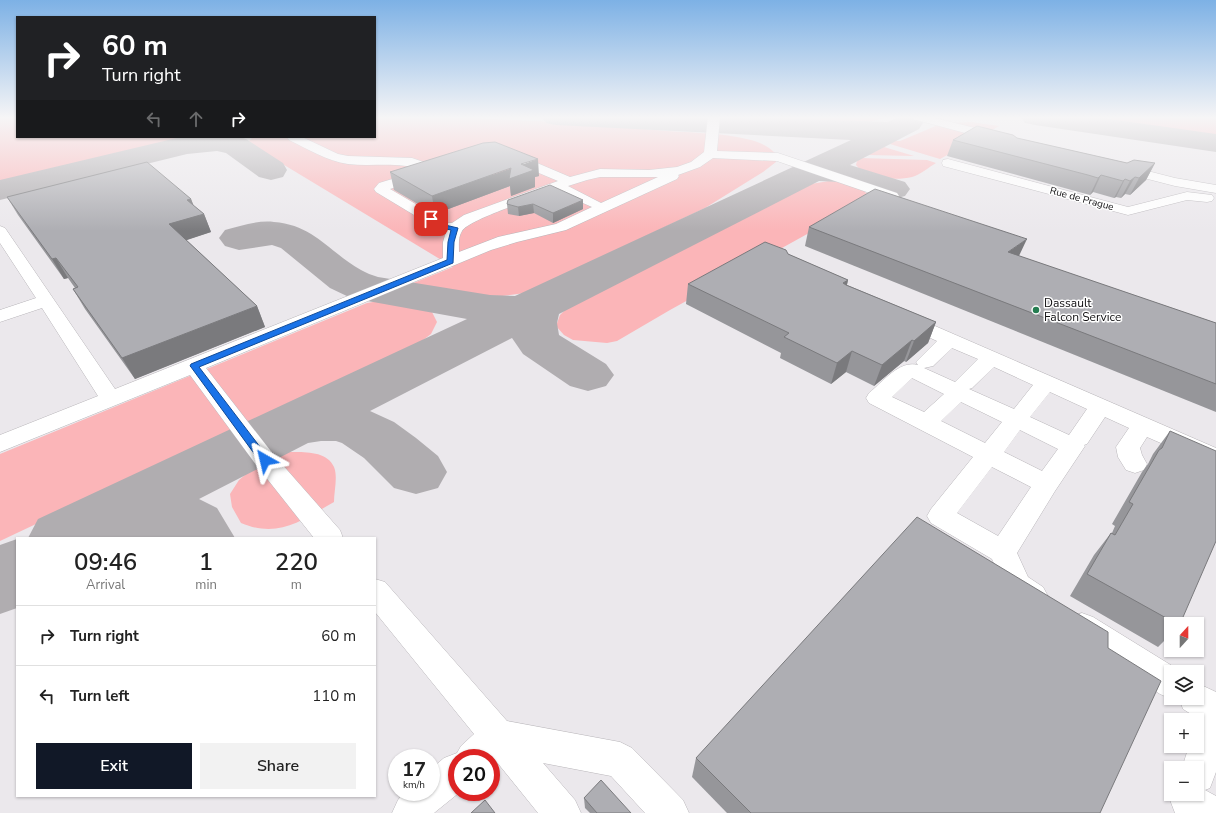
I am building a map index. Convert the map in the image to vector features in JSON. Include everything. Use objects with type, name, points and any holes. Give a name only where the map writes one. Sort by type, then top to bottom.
[{"type":"street","points":[[328,155],[334,158],[348,160],[412,162],[433,170]]},
{"type":"street","points":[[506,155],[595,204]]},
{"type":"street","points":[[0,444],[497,243],[561,228],[657,184],[708,155]]},
{"type":"street","points":[[731,155],[778,157],[892,196]]},
{"type":"street","name":"Rue de Prague","points":[[948,163],[1128,211],[1187,196],[1216,198]]},
{"type":"street","points":[[447,166],[384,186],[381,189],[444,227],[455,228]]},
{"type":"street","points":[[1105,170],[1140,173],[1175,182],[1216,189]]},
{"type":"street","points":[[451,261],[451,242],[455,228],[469,218],[564,186],[597,172],[654,174],[680,171]]},
{"type":"street","points":[[564,186],[589,182],[609,190]]},
{"type":"street","points":[[0,231],[111,399]]},
{"type":"street","points":[[0,316],[46,301]]},
{"type":"street","points":[[885,310],[1216,458]]},
{"type":"street","points":[[926,362],[950,339]]},
{"type":"street","points":[[926,423],[992,358]]},
{"type":"street","points":[[194,366],[265,460],[329,537]]},
{"type":"street","points":[[1003,552],[1046,484],[1073,446],[1020,415],[961,387],[910,369],[877,398],[1046,484]]},
{"type":"street","points":[[1046,383],[940,516],[1003,552],[1018,586],[1164,679]]},
{"type":"street","points":[[1079,438],[1100,407]]},
{"type":"street","points":[[1135,464],[1130,457],[1128,447],[1143,426]]},
{"type":"street","points":[[376,592],[485,747],[562,813]]},
{"type":"street","points":[[1200,705],[1214,727],[1204,763]]},
{"type":"street","points":[[485,747],[620,760],[670,813]]},
{"type":"street","points":[[411,813],[419,802],[448,778]]},
{"type":"shaded area","points":[[0,155],[121,155],[0,183]]},
{"type":"shaded area","points":[[267,155],[775,155],[776,162],[763,172],[705,208],[525,293],[502,296],[473,295],[411,284],[453,267]]},
{"type":"shaded area","points":[[868,155],[910,155],[914,156]]},
{"type":"shaded area","points":[[926,155],[947,155],[940,159]]},
{"type":"shaded area","points":[[861,158],[927,160],[936,163],[915,176],[890,179],[874,176],[861,170],[856,165],[857,161]]},
{"type":"shaded area","points":[[829,181],[844,183],[859,188],[867,194],[865,202],[617,341],[607,343],[573,340],[564,335],[556,326],[560,315],[567,308],[811,184]]},
{"type":"shaded area","points":[[379,301],[432,312],[437,322],[431,334],[418,344],[0,541],[0,454],[367,303]]},
{"type":"shaded area","points":[[286,452],[313,453],[326,457],[331,461],[336,475],[334,502],[301,521],[279,528],[267,529],[241,523],[232,507],[230,494],[239,480],[251,470]]},
{"type":"building","points":[[445,155],[528,155],[538,159],[521,164],[534,170],[509,179],[511,168],[432,196],[390,172]]},
{"type":"building","points":[[1011,155],[1092,155],[1127,163],[1134,160],[1155,163],[1139,178],[1135,177],[1130,181],[1125,179],[1123,181],[1101,175],[1098,178]]},
{"type":"building","points":[[147,162],[191,199],[187,200],[204,214],[169,224],[257,306],[122,358],[73,289],[78,287],[56,258],[52,259],[7,197]]},
{"type":"building","points":[[550,185],[583,200],[553,213],[533,204],[518,207],[507,204],[508,200]]},
{"type":"building","points":[[875,189],[1027,239],[1008,252],[1216,323],[1216,384],[809,227]]},
{"type":"building","points":[[765,242],[786,250],[788,254],[848,280],[843,283],[846,285],[936,322],[882,365],[852,351],[837,363],[784,337],[789,333],[688,284]]},
{"type":"building","points":[[1170,431],[1216,451],[1216,541],[1183,617],[1164,617],[1087,574],[1111,533],[1115,535],[1133,504],[1129,502],[1159,450],[1162,448]]},
{"type":"building","points":[[917,517],[1108,632],[1108,648],[1161,681],[1100,813],[751,813],[696,758]]},
{"type":"building","points":[[601,780],[631,813],[597,813],[584,798]]},
{"type":"building","points":[[486,801],[495,813],[471,813]]},
{"type":"taxiway","points":[[0,190],[145,155]]},
{"type":"taxiway","points":[[249,155],[271,170]]},
{"type":"taxiway","points":[[809,172],[844,155]]},
{"type":"taxiway","points":[[64,537],[809,172]]},
{"type":"taxiway","points":[[809,172],[840,172],[893,189]]},
{"type":"taxiway","points":[[239,238],[272,233],[285,235],[295,240],[345,279],[367,289],[490,309],[516,310],[528,307]]},
{"type":"taxiway","points":[[542,303],[536,313],[533,323],[534,333],[540,344],[588,375]]},
{"type":"taxiway","points":[[293,427],[321,422],[336,422],[362,429],[385,444],[416,472]]},
{"type":"taxiway","points":[[111,516],[137,512],[157,512],[177,517],[194,527],[200,537]]},
{"type":"taxiway","points":[[0,583],[16,569]]},
{"type":"place","name":"Dassault Falcon Service","points":[[1036,310]]},
{"type":"route","points":[[265,460],[194,366],[451,261],[451,242],[455,228],[444,227],[431,219]]}]
